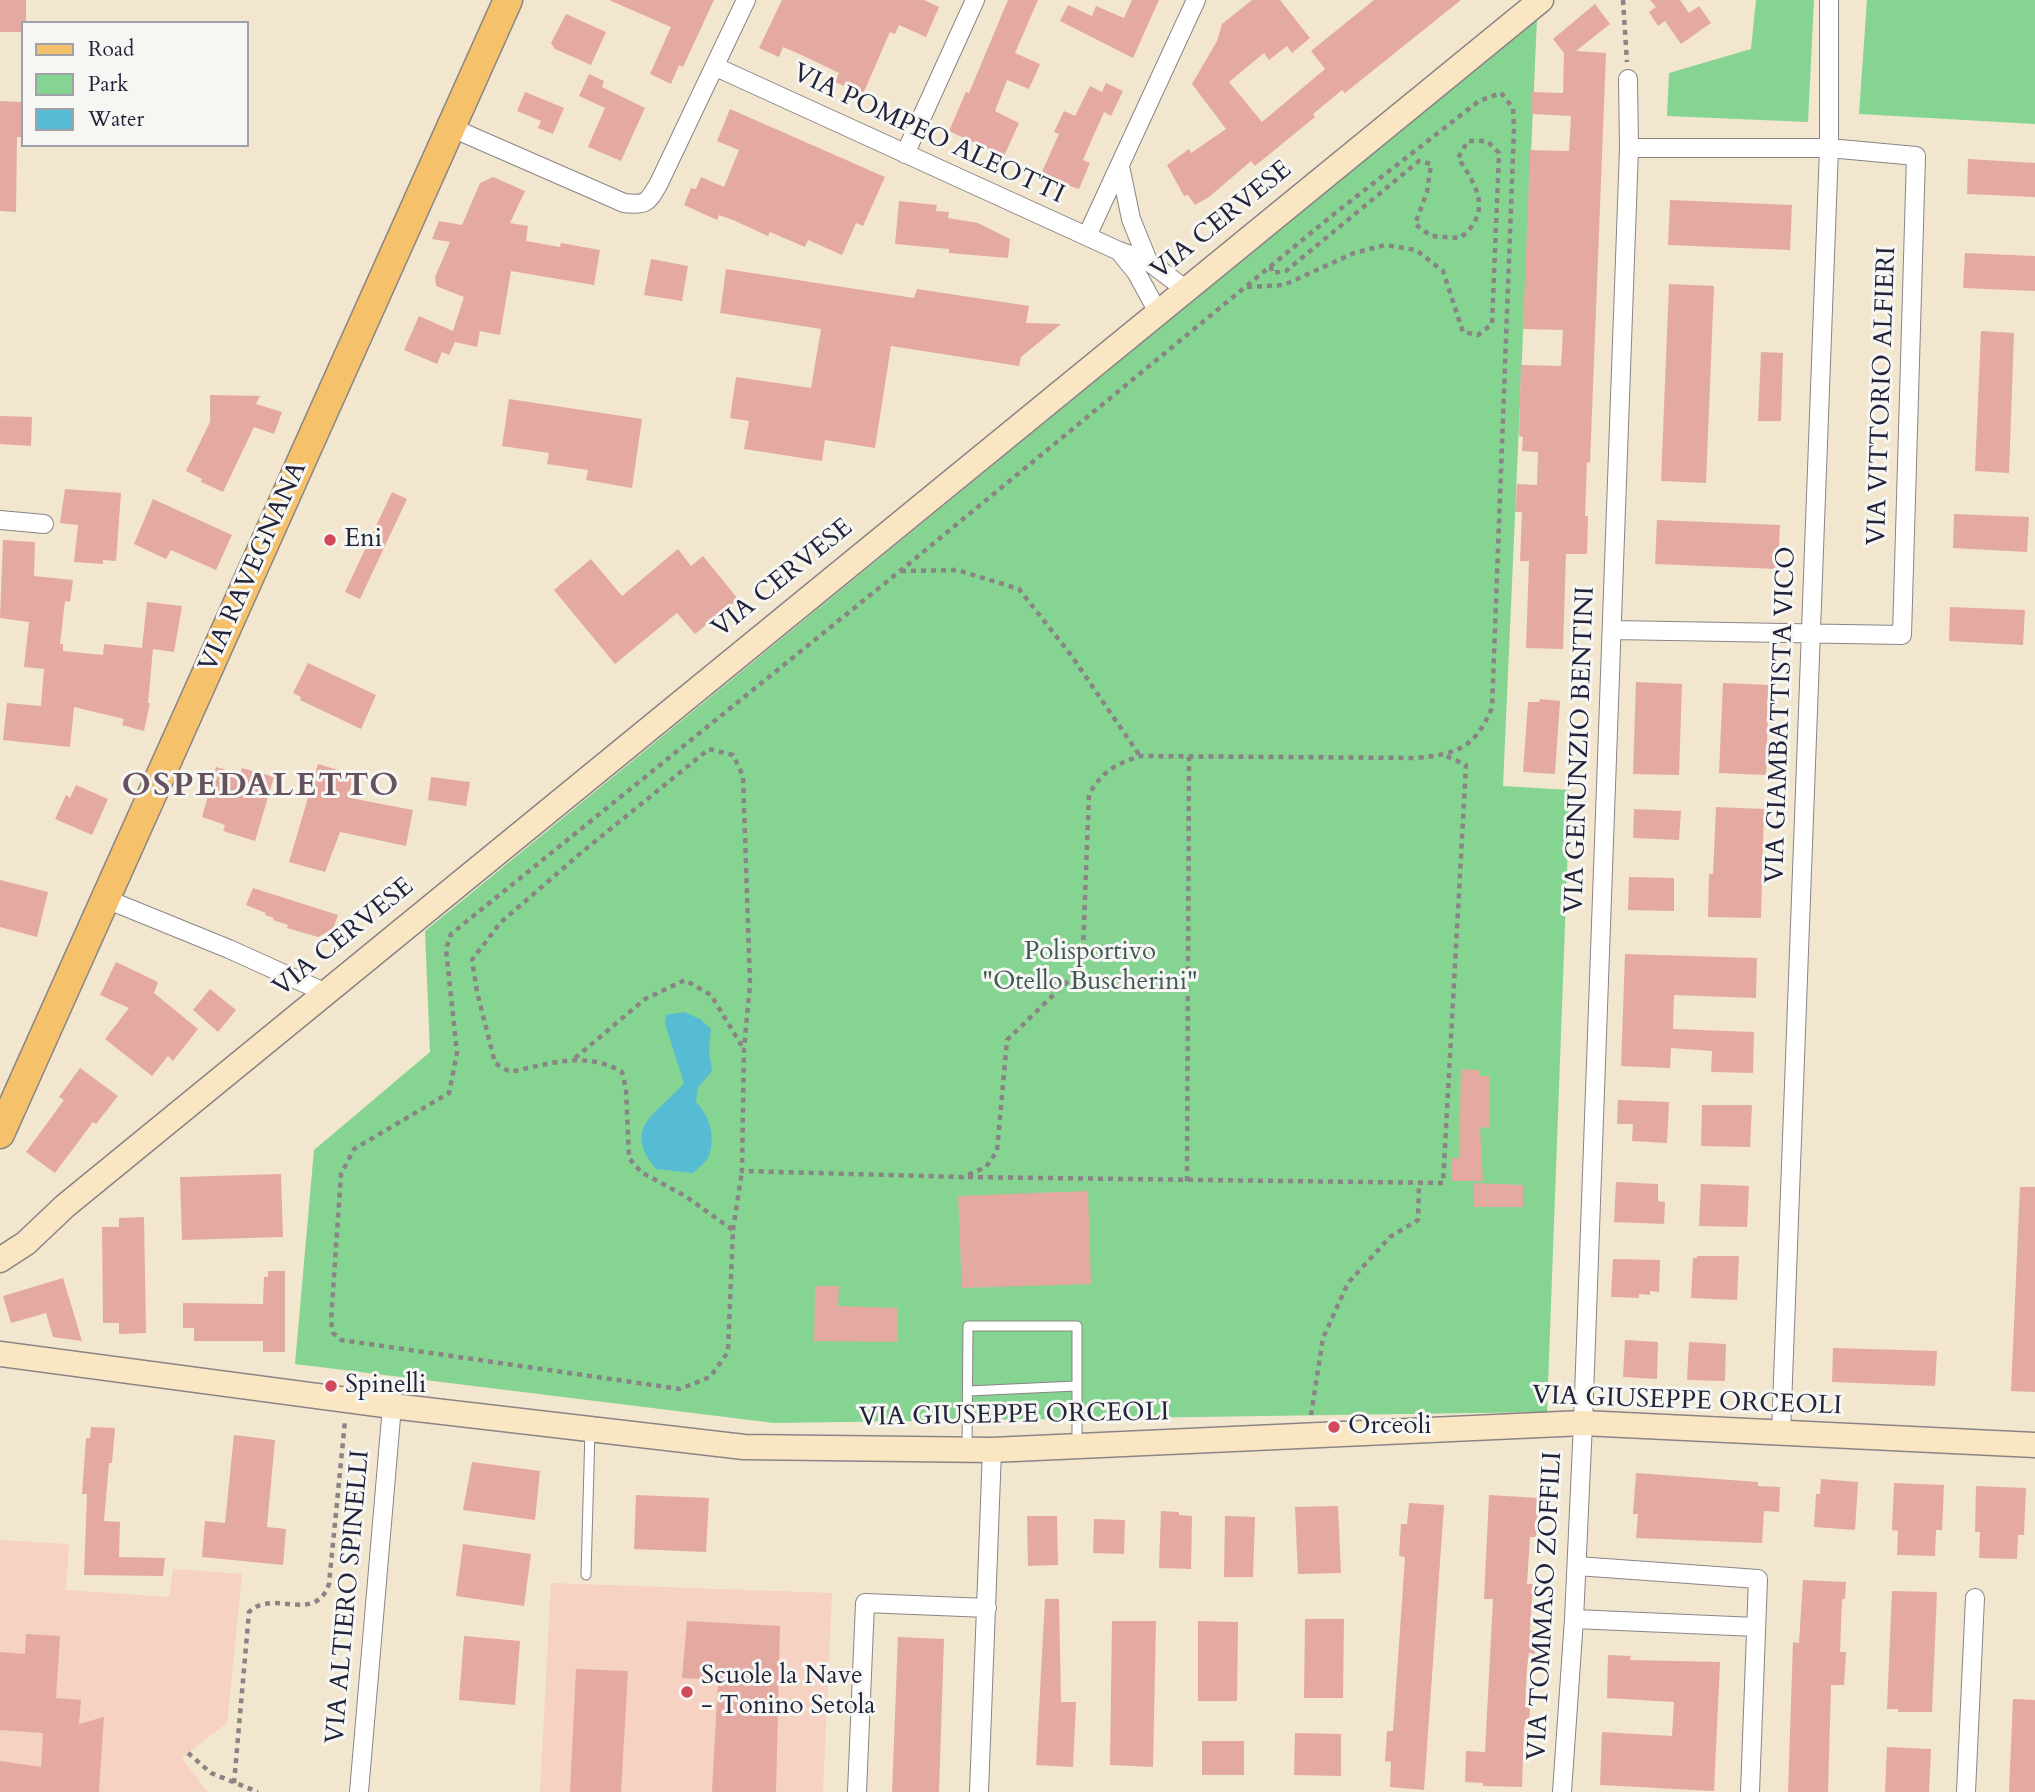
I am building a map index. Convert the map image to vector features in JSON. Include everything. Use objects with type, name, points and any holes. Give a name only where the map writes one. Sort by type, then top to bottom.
[{"type":"main road","name":"VIA RAVEGNANA","points":[[0,1134],[508,0]]},
{"type":"main road","name":"VIA CERVESE","points":[[0,1261],[26,1243],[65,1206],[324,992],[1541,0]]},
{"type":"main road","name":"VIA CERVESE","points":[[0,1240],[65,1206]]},
{"type":"main road","name":"VIA GIUSEPPE ORCEOLI","points":[[0,1354],[392,1406],[744,1447],[979,1450],[1583,1423],[2035,1445]]},
{"type":"street","points":[[450,127],[624,203],[639,205],[649,200],[659,183],[746,0]]},
{"type":"street","points":[[905,153],[975,0]]},
{"type":"street","points":[[1087,236],[1196,0]]},
{"type":"street","name":"VIA GIAMBATTISTA VICO","points":[[1781,1433],[1829,148],[1829,0]]},
{"type":"street","name":"VIA POMPEO ALEOTTI","points":[[716,67],[1119,251],[1148,261]]},
{"type":"street","name":"VIA GENUNZIO BENTINI","points":[[1583,1423],[1629,148],[1628,79]]},
{"type":"street","points":[[1629,148],[1829,148]]},
{"type":"street","name":"VIA VITTORIO ALFIERI","points":[[1812,633],[1902,635],[1916,156],[1829,148]]},
{"type":"street","points":[[1119,166],[1131,219],[1148,261],[1185,289]]},
{"type":"street","points":[[1119,251],[1136,272],[1158,312]]},
{"type":"street","points":[[0,520],[44,524]]},
{"type":"street","points":[[1612,630],[1812,633]]},
{"type":"street","points":[[106,899],[229,949],[324,992]]},
{"type":"street","name":"VIA ALTIERO SPINELLI","points":[[359,1792],[392,1406]]},
{"type":"street","name":"VIA TOMMASO ZOFFILI","points":[[1562,1792],[1574,1619],[1583,1423]]},
{"type":"street","points":[[979,1450],[987,1608],[979,1792]]},
{"type":"street","points":[[1577,1566],[1758,1579],[1750,1792]]},
{"type":"street","points":[[1966,1792],[1975,1598]]},
{"type":"street","points":[[857,1792],[865,1603],[987,1608]]},
{"type":"street","points":[[1574,1619],[1756,1627]]},
{"type":"lane","points":[[979,1450],[968,1391],[968,1326],[1077,1326],[1077,1447]]},
{"type":"lane","points":[[968,1391],[1076,1387]]},
{"type":"lane","points":[[586,1575],[590,1429]]},
{"type":"path","points":[[1623,0],[1628,79]]},
{"type":"path","points":[[733,1230],[685,1196],[641,1172],[629,1158],[626,1089],[622,1072],[606,1063],[575,1058],[510,1072],[495,1063],[472,960],[500,923],[709,749],[733,755],[743,776],[750,984],[744,1049],[742,1171],[733,1230],[728,1352],[710,1377],[680,1390],[341,1340],[333,1334],[331,1321],[341,1174],[354,1149],[449,1093],[457,1053],[446,949],[451,934],[900,571],[1271,265],[1479,101],[1501,93],[1513,108],[1513,169],[1492,708],[1482,731],[1469,743],[1444,755],[1417,758],[1140,757],[1120,763],[1100,776],[1089,794],[1083,950],[1072,977],[1007,1040],[997,1150],[986,1167],[963,1177]]},
{"type":"path","points":[[1244,287],[1284,285],[1354,253],[1385,245],[1416,250],[1443,271],[1463,332],[1478,335],[1492,324],[1499,153],[1487,141],[1468,141],[1458,158],[1475,185],[1479,216],[1473,228],[1460,238],[1431,236],[1415,223],[1427,192],[1431,164],[1419,161],[1286,271],[1272,273],[1271,265]]},
{"type":"path","points":[[900,571],[957,570],[1019,589],[1071,654],[1140,757]]},
{"type":"path","points":[[742,1171],[1187,1181],[1443,1183],[1466,765],[1444,755]]},
{"type":"path","points":[[1187,1181],[1189,757]]},
{"type":"path","points":[[575,1058],[645,999],[685,980],[712,995],[744,1049]]},
{"type":"path","points":[[1310,1416],[1323,1338],[1348,1283],[1390,1237],[1418,1220],[1419,1183]]},
{"type":"path","points":[[234,1783],[249,1612],[261,1603],[308,1604],[320,1601],[329,1584],[347,1400]]},
{"type":"path","points":[[188,1754],[211,1773],[258,1792]]},
{"type":"shaded area","points":[[0,1540],[69,1544],[66,1590],[169,1597],[173,1569],[242,1574],[227,1723],[182,1758],[208,1792],[0,1792]]},
{"type":"shaded area","name":"Scuole la Nave - Tonino Setola","points":[[551,1583],[832,1593],[823,1792],[540,1792]]},
{"type":"green space","points":[[1756,0],[1814,0],[1808,122],[1667,116],[1669,73],[1751,49]]},
{"type":"green space","points":[[1867,0],[2035,0],[2035,124],[1859,114]]},
{"type":"green space","name":"Polisportivo \"Otello Buscherini\"","points":[[1537,19],[1503,786],[1570,790],[1547,1412],[774,1423],[295,1364],[314,1150],[430,1052],[425,931]]},
{"type":"water","points":[[684,1012],[700,1019],[711,1029],[709,1050],[712,1071],[698,1087],[696,1102],[710,1127],[711,1149],[708,1158],[693,1173],[656,1169],[642,1142],[642,1131],[647,1122],[684,1083],[665,1024],[666,1015]]},
{"type":"building","points":[[0,0],[26,0],[26,21],[21,21],[21,32],[0,32]]},
{"type":"building","points":[[609,0],[714,0],[683,67],[679,65],[671,84],[650,74],[671,27]]},
{"type":"building","points":[[782,0],[924,0],[939,7],[926,37],[899,25],[895,34],[890,32],[863,94],[835,82],[839,73],[806,57],[783,47],[779,57],[759,48]]},
{"type":"building","points":[[1008,0],[1038,0],[1015,53],[1040,64],[1029,89],[1007,80],[995,111],[1019,123],[1004,156],[949,131],[966,92],[969,93]]},
{"type":"building","points":[[1132,0],[1159,0],[1133,58],[1060,21],[1068,5],[1092,16],[1096,6],[1124,18]]},
{"type":"building","points":[[1252,0],[1280,0],[1310,38],[1292,53],[1287,46],[1269,60],[1264,53],[1229,82],[1262,122],[1325,69],[1311,51],[1374,0],[1461,0],[1345,93],[1342,90],[1313,114],[1315,117],[1255,166],[1251,161],[1209,197],[1195,205],[1188,195],[1184,196],[1167,165],[1189,149],[1191,153],[1226,129],[1192,84],[1217,41],[1222,24]]},
{"type":"building","points":[[1650,0],[1680,0],[1689,13],[1699,6],[1711,23],[1681,44],[1665,21],[1658,26],[1649,12],[1656,7]]},
{"type":"building","points":[[1595,4],[1610,24],[1576,51],[1606,53],[1590,463],[1587,462],[1587,554],[1566,554],[1563,649],[1526,648],[1529,561],[1520,561],[1522,512],[1515,512],[1517,484],[1537,485],[1538,452],[1522,451],[1523,437],[1519,436],[1521,365],[1561,366],[1563,330],[1523,329],[1530,150],[1569,151],[1571,116],[1531,114],[1532,92],[1563,93],[1564,53],[1553,39]]},
{"type":"building","points":[[566,14],[606,32],[591,65],[555,49],[551,43]]},
{"type":"building","points":[[589,74],[604,81],[602,87],[645,108],[621,161],[588,147],[605,108],[579,96]]},
{"type":"building","points":[[1106,83],[1123,91],[1111,116],[1104,112],[1083,160],[1090,163],[1079,189],[1040,176],[1059,134],[1054,132],[1064,111],[1075,116],[1090,86],[1102,92]]},
{"type":"building","points":[[525,92],[564,108],[553,134],[538,128],[541,121],[517,111]]},
{"type":"building","points":[[0,101],[21,102],[21,137],[17,137],[16,212],[0,211]]},
{"type":"building","points":[[730,109],[885,177],[863,226],[856,223],[842,255],[808,240],[805,247],[770,232],[768,236],[719,215],[717,220],[684,205],[691,188],[696,189],[701,177],[724,187],[739,150],[717,141]]},
{"type":"building","points":[[1968,159],[2035,163],[2035,197],[1967,194]]},
{"type":"building","points":[[493,177],[525,191],[510,223],[528,226],[526,241],[560,247],[561,243],[600,250],[594,285],[511,271],[500,335],[480,331],[477,347],[455,342],[449,355],[442,352],[437,364],[404,350],[419,316],[453,331],[464,297],[436,286],[435,277],[450,242],[432,239],[439,221],[462,225],[480,183]]},
{"type":"building","points":[[1670,200],[1792,205],[1790,250],[1668,245]]},
{"type":"building","points":[[899,201],[937,205],[936,211],[949,212],[948,218],[978,223],[1010,239],[1008,258],[949,253],[949,249],[895,244]]},
{"type":"building","points":[[1965,253],[2035,256],[2035,291],[1963,288]]},
{"type":"building","points":[[651,259],[688,266],[682,301],[644,295]]},
{"type":"building","points":[[726,269],[914,298],[917,289],[1029,306],[1026,323],[1061,324],[1021,357],[1019,366],[891,346],[875,448],[825,440],[822,461],[744,449],[749,421],[730,418],[736,377],[811,388],[821,329],[720,313]]},
{"type":"building","points":[[1669,284],[1714,286],[1706,483],[1661,481]]},
{"type":"building","points":[[1981,331],[2014,333],[2009,473],[1975,471]]},
{"type":"building","points":[[1761,352],[1783,353],[1781,421],[1758,421]]},
{"type":"building","points":[[210,395],[260,396],[256,404],[282,412],[274,434],[254,427],[223,492],[201,482],[202,479],[186,471],[210,422]]},
{"type":"building","points":[[509,399],[642,419],[632,488],[586,480],[588,470],[547,464],[549,453],[502,446]]},
{"type":"building","points":[[0,416],[32,417],[31,446],[0,444]]},
{"type":"building","points":[[65,489],[121,493],[116,561],[103,560],[103,564],[74,562],[78,525],[60,523]]},
{"type":"building","points":[[392,492],[407,499],[360,599],[345,592]]},
{"type":"building","points":[[153,499],[232,535],[216,570],[171,550],[166,559],[134,544]]},
{"type":"building","points":[[1954,514],[2029,517],[2027,552],[1953,548]]},
{"type":"building","points":[[1657,520],[1780,525],[1778,569],[1655,564]]},
{"type":"building","points":[[3,540],[35,542],[34,576],[73,580],[70,602],[65,601],[60,644],[63,644],[63,651],[103,655],[104,644],[142,648],[147,602],[182,606],[174,652],[153,649],[150,703],[144,731],[122,725],[124,719],[74,707],[70,747],[3,740],[7,703],[41,706],[44,669],[24,667],[29,622],[0,618]]},
{"type":"building","points":[[678,549],[691,566],[703,556],[738,599],[695,634],[677,613],[615,664],[554,590],[591,559],[622,596]]},
{"type":"building","points":[[1950,607],[2025,610],[2023,645],[1949,641]]},
{"type":"building","points":[[308,663],[376,695],[361,729],[300,700],[301,697],[293,693]]},
{"type":"building","points":[[1636,682],[1682,684],[1679,775],[1633,774]]},
{"type":"building","points":[[1723,683],[1769,685],[1766,775],[1719,773]]},
{"type":"building","points":[[1540,699],[1560,701],[1555,774],[1523,772],[1528,702],[1539,702]]},
{"type":"building","points":[[318,764],[354,775],[350,798],[413,810],[406,846],[340,832],[325,872],[289,862]]},
{"type":"building","points":[[216,767],[240,774],[242,768],[274,777],[255,841],[223,831],[225,825],[202,817]]},
{"type":"building","points":[[431,777],[470,782],[466,806],[428,800]]},
{"type":"building","points":[[76,785],[108,799],[92,835],[55,819],[66,795],[70,798]]},
{"type":"building","points":[[1716,807],[1764,809],[1761,918],[1708,917],[1709,874],[1713,874]]},
{"type":"building","points":[[1634,809],[1681,811],[1679,840],[1633,838]]},
{"type":"building","points":[[1629,877],[1674,878],[1674,911],[1628,910]]},
{"type":"building","points":[[0,880],[48,892],[37,937],[0,927]]},
{"type":"building","points":[[253,888],[338,915],[333,929],[318,937],[287,928],[288,925],[246,905]]},
{"type":"building","points":[[1625,954],[1757,958],[1756,998],[1674,995],[1673,1029],[1754,1032],[1753,1073],[1711,1072],[1712,1051],[1671,1048],[1670,1068],[1621,1066]]},
{"type":"building","points":[[116,962],[158,982],[154,993],[198,1029],[173,1061],[168,1056],[152,1076],[105,1039],[129,1008],[100,995]]},
{"type":"building","points":[[210,989],[236,1010],[218,1032],[193,1010]]},
{"type":"building","points":[[80,1068],[118,1096],[96,1124],[93,1122],[55,1173],[26,1152],[64,1100],[59,1097]]},
{"type":"building","points":[[1461,1069],[1480,1070],[1480,1076],[1490,1076],[1489,1128],[1480,1127],[1483,1181],[1451,1181],[1452,1158],[1459,1158]]},
{"type":"building","points":[[1618,1100],[1669,1102],[1667,1143],[1632,1141],[1633,1124],[1617,1124]]},
{"type":"building","points":[[1702,1105],[1752,1105],[1750,1147],[1701,1146]]},
{"type":"building","points":[[281,1174],[283,1237],[182,1240],[180,1177]]},
{"type":"building","points":[[1616,1182],[1658,1184],[1658,1201],[1665,1202],[1664,1224],[1614,1222]]},
{"type":"building","points":[[1474,1183],[1523,1185],[1523,1207],[1474,1207]]},
{"type":"building","points":[[1701,1184],[1749,1186],[1747,1227],[1699,1226]]},
{"type":"building","points":[[2020,1187],[2035,1187],[2035,1392],[2011,1391]]},
{"type":"building","points":[[1088,1191],[1091,1284],[962,1288],[958,1196]]},
{"type":"building","points":[[144,1217],[146,1333],[119,1334],[119,1323],[103,1323],[102,1227],[119,1227],[119,1218]]},
{"type":"building","points":[[1739,1256],[1737,1300],[1691,1298],[1693,1258]]},
{"type":"building","points":[[1613,1259],[1660,1260],[1659,1292],[1639,1294],[1639,1298],[1611,1297]]},
{"type":"building","points":[[268,1271],[285,1271],[285,1352],[263,1352],[263,1341],[194,1341],[194,1328],[183,1328],[183,1303],[263,1304],[264,1277],[268,1277]]},
{"type":"building","points":[[63,1278],[82,1341],[53,1337],[46,1313],[11,1323],[3,1296]]},
{"type":"building","points":[[815,1286],[839,1286],[838,1306],[898,1308],[898,1342],[814,1341]]},
{"type":"building","points":[[1625,1340],[1658,1342],[1657,1379],[1623,1377]]},
{"type":"building","points":[[1689,1342],[1726,1344],[1725,1381],[1687,1380]]},
{"type":"building","points":[[1833,1348],[1937,1351],[1935,1386],[1832,1382]]},
{"type":"building","points":[[91,1427],[115,1428],[104,1521],[120,1522],[119,1557],[165,1558],[163,1576],[84,1575],[87,1494],[82,1494],[86,1438],[90,1438]]},
{"type":"building","points":[[234,1435],[275,1440],[267,1527],[286,1529],[283,1565],[202,1557],[205,1521],[225,1523]]},
{"type":"building","points":[[472,1462],[540,1471],[535,1520],[463,1510]]},
{"type":"building","points":[[1636,1473],[1758,1482],[1758,1486],[1780,1487],[1779,1512],[1764,1511],[1762,1543],[1636,1538],[1638,1514],[1633,1514]]},
{"type":"building","points":[[1821,1479],[1858,1482],[1855,1530],[1814,1527],[1816,1494],[1820,1494]]},
{"type":"building","points":[[1894,1483],[1944,1485],[1942,1530],[1936,1530],[1935,1556],[1897,1555],[1898,1531],[1892,1530]]},
{"type":"building","points":[[1976,1486],[2026,1488],[2024,1535],[2018,1535],[2017,1559],[1979,1558],[1980,1532],[1975,1532]]},
{"type":"building","points":[[636,1495],[709,1498],[706,1552],[634,1549]]},
{"type":"building","points":[[1489,1495],[1539,1498],[1536,1537],[1530,1537],[1527,1584],[1533,1584],[1530,1631],[1536,1631],[1535,1654],[1529,1653],[1527,1668],[1525,1707],[1530,1707],[1529,1726],[1524,1726],[1522,1787],[1483,1786],[1483,1783],[1465,1782],[1466,1751],[1485,1752],[1493,1599],[1484,1599]]},
{"type":"building","points":[[1409,1503],[1444,1505],[1424,1790],[1390,1787],[1391,1762],[1385,1761],[1387,1731],[1393,1731],[1405,1557],[1399,1556],[1401,1524],[1407,1524]]},
{"type":"building","points":[[1338,1506],[1341,1573],[1298,1574],[1295,1507]]},
{"type":"building","points":[[1161,1511],[1192,1516],[1191,1569],[1159,1568]]},
{"type":"building","points":[[1027,1516],[1057,1516],[1058,1565],[1028,1566]]},
{"type":"building","points":[[1225,1516],[1255,1517],[1253,1577],[1224,1577]]},
{"type":"building","points":[[1094,1519],[1125,1520],[1124,1554],[1093,1553]]},
{"type":"building","points":[[463,1544],[531,1554],[524,1606],[456,1596]]},
{"type":"building","points":[[1803,1580],[1846,1582],[1845,1599],[1842,1599],[1840,1652],[1846,1652],[1844,1685],[1831,1685],[1828,1792],[1788,1792],[1793,1642],[1799,1643]]},
{"type":"building","points":[[1892,1591],[1937,1592],[1932,1712],[1898,1712],[1898,1709],[1887,1709]]},
{"type":"building","points":[[1045,1599],[1059,1599],[1061,1702],[1076,1702],[1073,1767],[1036,1765]]},
{"type":"building","points":[[1305,1619],[1344,1619],[1343,1698],[1304,1698]]},
{"type":"building","points":[[687,1621],[780,1626],[776,1792],[712,1792],[718,1680],[682,1678]]},
{"type":"building","points":[[1112,1621],[1156,1621],[1153,1767],[1110,1765]]},
{"type":"building","points":[[1198,1621],[1238,1622],[1237,1701],[1198,1701]]},
{"type":"building","points":[[26,1634],[60,1636],[56,1698],[81,1700],[79,1724],[104,1717],[99,1792],[0,1792],[0,1761],[41,1767],[43,1733],[0,1730],[0,1652],[25,1654]]},
{"type":"building","points":[[464,1636],[520,1641],[515,1705],[459,1700]]},
{"type":"building","points":[[898,1637],[944,1639],[939,1792],[892,1792]]},
{"type":"building","points":[[1608,1655],[1631,1656],[1630,1660],[1720,1662],[1714,1791],[1600,1785],[1602,1732],[1672,1736],[1674,1702],[1607,1698]]},
{"type":"building","points":[[576,1669],[628,1671],[621,1792],[570,1792]]},
{"type":"building","points":[[2013,1699],[2035,1700],[2035,1792],[2009,1792]]},
{"type":"building","points":[[1295,1733],[1341,1734],[1341,1776],[1294,1775]]},
{"type":"building","points":[[1202,1741],[1244,1741],[1244,1775],[1202,1775]]},
{"type":"building","points":[[1887,1747],[1931,1749],[1929,1792],[1885,1792]]},
{"type":"place","name":"Eni","points":[[330,540]]},
{"type":"place","name":"Spinelli","points":[[331,1386]]},
{"type":"place","name":"Orceoli","points":[[1334,1427]]},
{"type":"place","name":"Scuole la Nave - Tonino Setola","points":[[687,1692]]},
{"type":"district","name":"OSPEDALETTO","points":[[261,787]]}]
